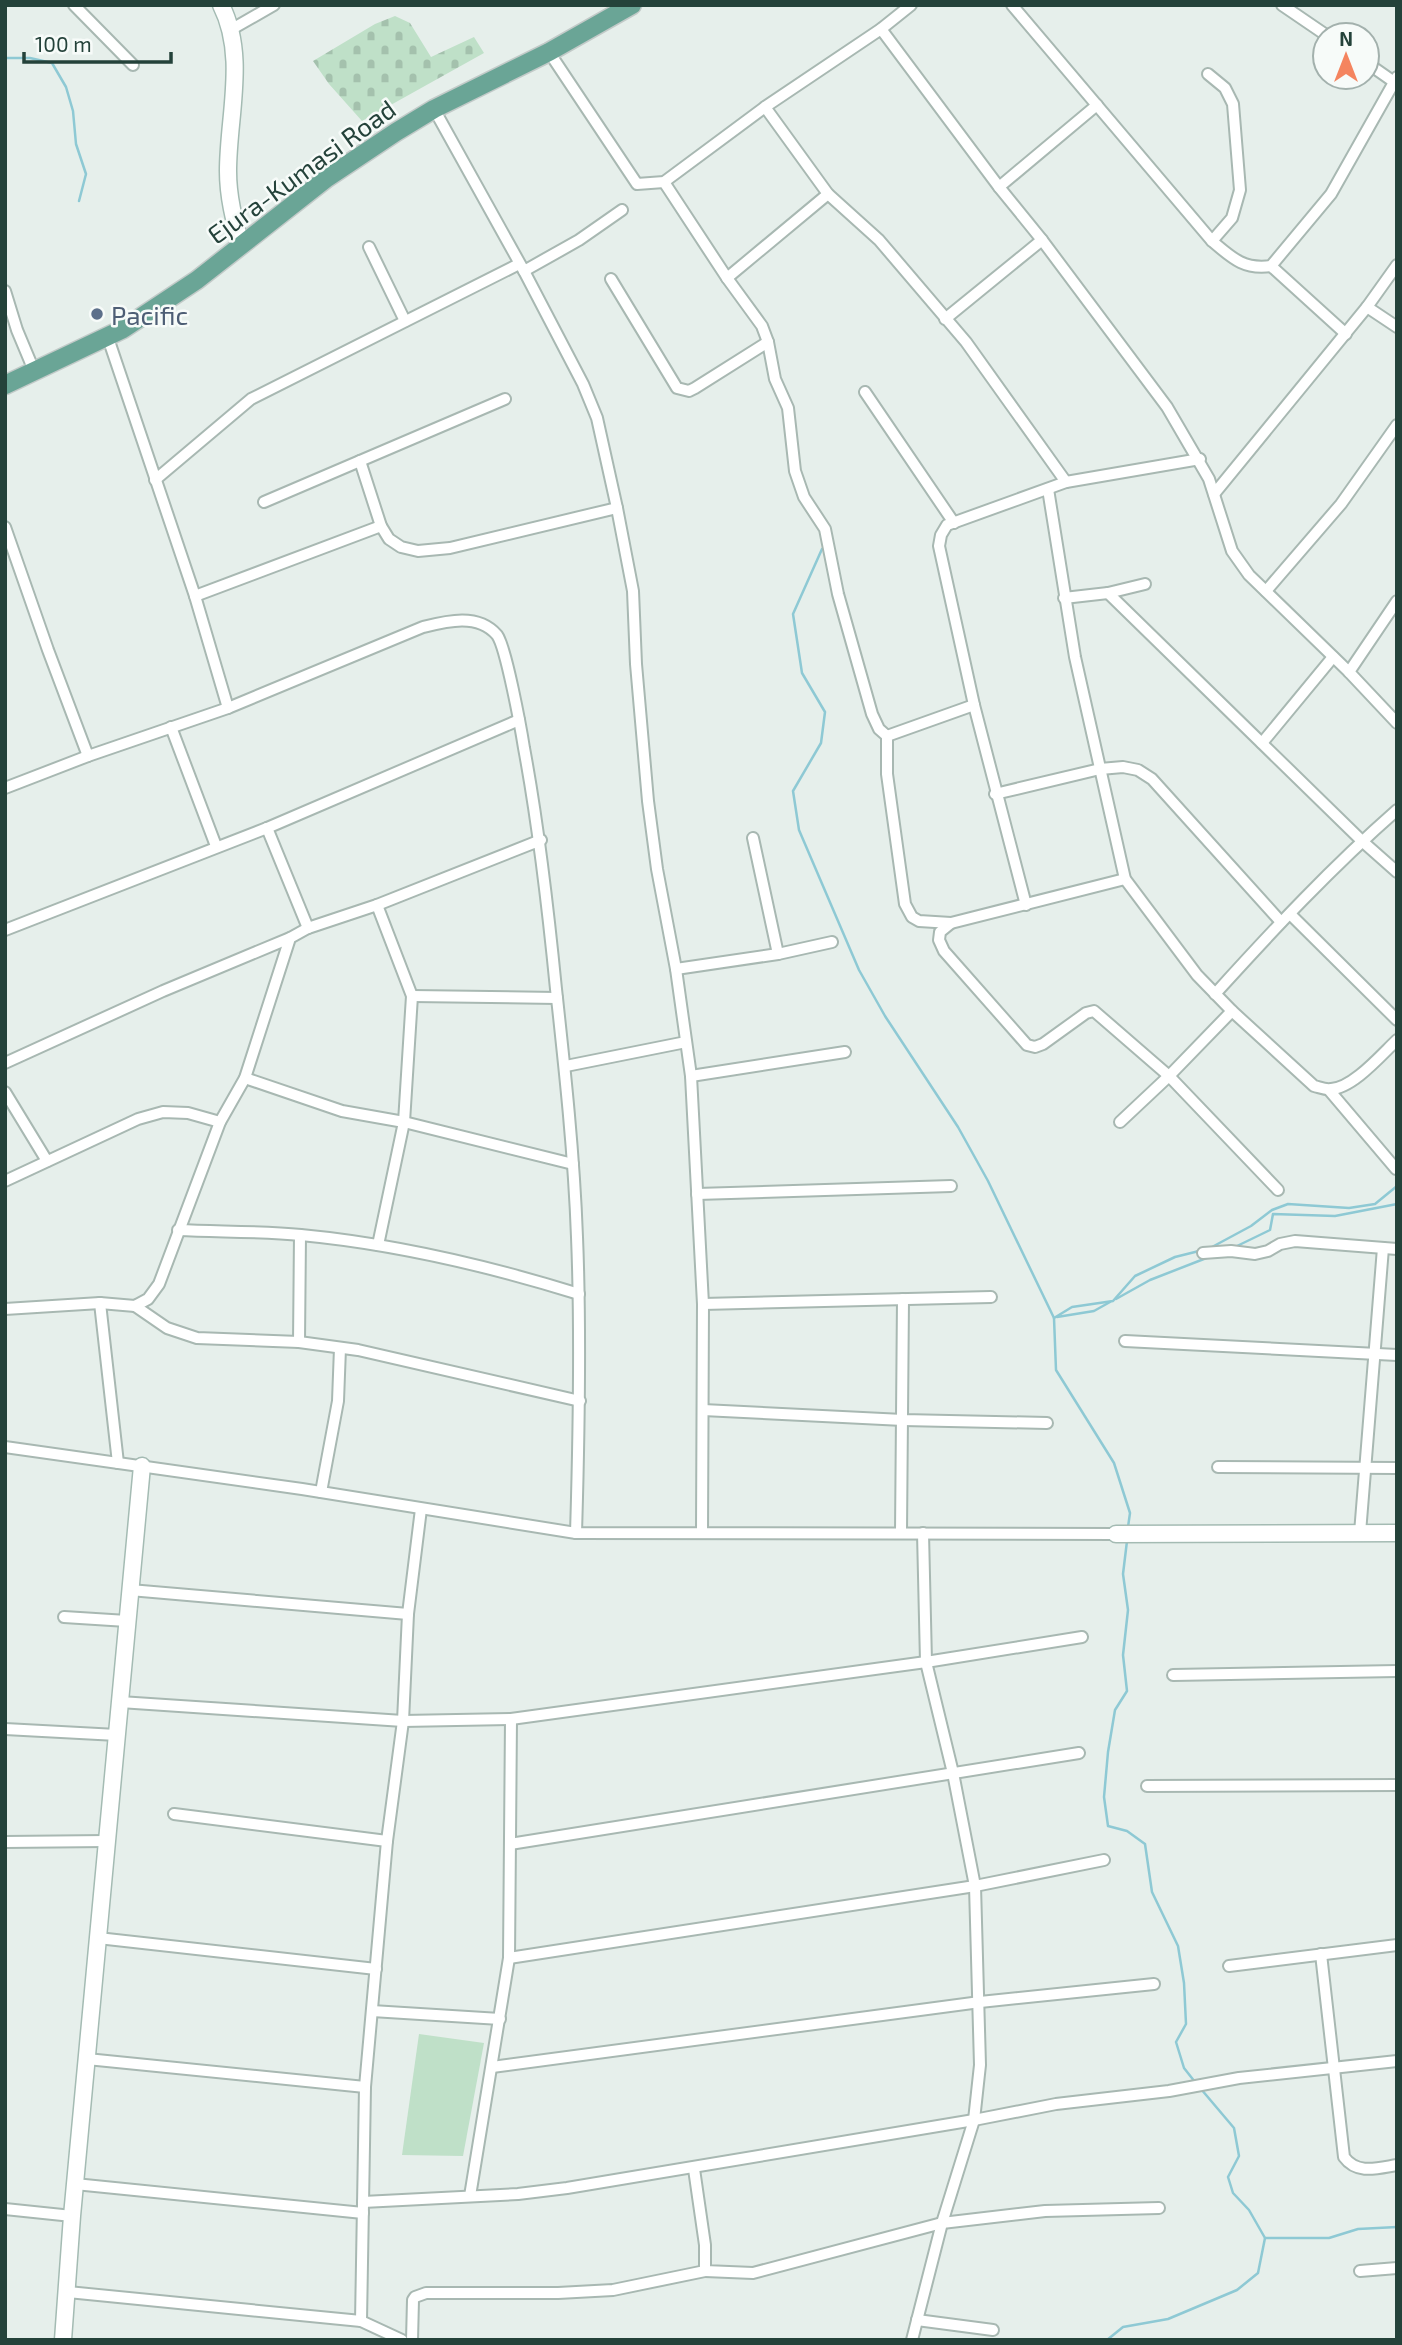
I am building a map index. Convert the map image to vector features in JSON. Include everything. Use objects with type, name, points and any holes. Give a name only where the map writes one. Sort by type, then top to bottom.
[{"type":"main road","name":"Ejura-Kumasi Road","points":[[5,385],[108,338],[197,280],[327,178],[433,110],[549,52],[632,5]]},
{"type":"street","points":[[74,5],[133,65]]},
{"type":"street","points":[[221,5],[232,29],[234,49],[229,200],[241,245]]},
{"type":"street","points":[[232,29],[274,5]]},
{"type":"street","points":[[549,52],[637,184],[664,182],[765,107],[881,29],[911,5]]},
{"type":"street","points":[[1012,5],[1212,242],[1240,263],[1255,268],[1271,266],[1331,194],[1396,81],[1381,72]]},
{"type":"street","points":[[1282,5],[1311,25]]},
{"type":"street","points":[[881,29],[1167,407],[1199,459],[1214,494],[1232,551],[1249,575],[1349,672],[1397,723]]},
{"type":"street","points":[[1208,74],[1224,88],[1233,104],[1240,190],[1231,218],[1212,242]]},
{"type":"street","points":[[999,187],[1097,105]]},
{"type":"street","points":[[765,107],[828,194],[879,240],[944,319],[967,342],[1066,482]]},
{"type":"street","points":[[433,110],[583,384],[597,418],[633,591],[636,664],[650,814],[691,1076],[704,1304],[702,1533]]},
{"type":"street","points":[[664,182],[762,326],[768,342],[775,379],[788,408],[795,471],[804,497],[825,529],[838,594],[872,714],[879,729],[887,736],[887,774],[905,905],[912,917],[919,921],[951,923],[1125,879]]},
{"type":"street","points":[[727,278],[828,194]]},
{"type":"street","points":[[155,480],[251,399],[405,321],[579,240],[622,210]]},
{"type":"street","points":[[944,319],[1042,240]]},
{"type":"street","points":[[369,247],[405,321]]},
{"type":"street","points":[[1214,494],[1346,334],[1397,265]]},
{"type":"street","points":[[1271,266],[1346,334]]},
{"type":"street","points":[[611,279],[677,388],[682,391],[695,388],[768,342]]},
{"type":"street","points":[[5,291],[35,373]]},
{"type":"street","points":[[1367,307],[1397,327]]},
{"type":"street","points":[[108,338],[195,596],[228,708]]},
{"type":"street","points":[[865,392],[954,523]]},
{"type":"street","points":[[264,502],[505,398]]},
{"type":"street","points":[[1266,591],[1341,504],[1397,425]]},
{"type":"street","points":[[1026,905],[974,705],[939,546],[941,535],[947,525],[1066,482],[1199,459]]},
{"type":"street","points":[[360,461],[381,526],[388,539],[401,547],[418,551],[450,548],[617,508]]},
{"type":"street","points":[[1048,489],[1064,598],[1125,879],[1197,975],[1314,1086],[1329,1090],[1342,1087],[1397,1041]]},
{"type":"street","points":[[195,596],[381,526]]},
{"type":"street","points":[[5,527],[88,756]]},
{"type":"street","points":[[1064,598],[1108,593],[1145,584]]},
{"type":"street","points":[[1108,593],[1397,872]]},
{"type":"street","points":[[1349,672],[1397,601]]},
{"type":"street","points":[[5,788],[228,708],[423,627],[454,620],[488,626],[499,638],[519,720],[541,839],[566,1066],[579,1294],[580,1401],[576,1533]]},
{"type":"street","points":[[1262,743],[1333,657]]},
{"type":"street","points":[[887,736],[974,705]]},
{"type":"street","points":[[5,930],[267,828],[519,720]]},
{"type":"street","points":[[171,727],[216,846]]},
{"type":"street","points":[[995,794],[1100,769],[1123,766],[1138,770],[1152,779],[1285,918],[1397,1020]]},
{"type":"street","points":[[1215,993],[1285,918],[1397,810]]},
{"type":"street","points":[[267,828],[308,928]]},
{"type":"street","points":[[753,838],[778,954]]},
{"type":"street","points":[[5,1063],[188,979],[290,938],[308,928],[377,905],[541,839]]},
{"type":"street","points":[[377,905],[412,996],[404,1122],[378,1245]]},
{"type":"street","points":[[951,923],[940,932],[939,940],[944,951],[1027,1045],[1035,1047],[1043,1044],[1087,1013],[1094,1011],[1169,1076],[1278,1190]]},
{"type":"street","points":[[135,1306],[148,1299],[159,1284],[220,1122],[245,1078],[290,938]]},
{"type":"street","points":[[676,969],[778,954],[832,942]]},
{"type":"street","points":[[412,996],[557,998]]},
{"type":"street","points":[[1120,1122],[1232,1011]]},
{"type":"street","points":[[566,1066],[686,1042]]},
{"type":"street","points":[[691,1076],[845,1052]]},
{"type":"street","points":[[245,1078],[342,1111],[404,1122],[573,1164]]},
{"type":"street","points":[[1329,1090],[1396,1169]]},
{"type":"street","points":[[5,1092],[47,1161]]},
{"type":"street","points":[[5,1181],[138,1119],[163,1112],[188,1113],[220,1122]]},
{"type":"street","points":[[697,1194],[951,1186]]},
{"type":"street","points":[[178,1230],[300,1235],[378,1245],[512,1273],[579,1294]]},
{"type":"street","points":[[299,1342],[300,1235]]},
{"type":"street","points":[[1203,1253],[1231,1251],[1255,1254],[1287,1242],[1397,1249]]},
{"type":"street","points":[[1360,1533],[1383,1248]]},
{"type":"street","points":[[704,1304],[991,1297]]},
{"type":"street","points":[[901,1532],[904,1300]]},
{"type":"street","points":[[5,1309],[100,1303],[135,1306],[167,1328],[197,1338],[299,1342],[340,1348],[397,1358],[580,1401]]},
{"type":"street","points":[[100,1303],[118,1463]]},
{"type":"street","points":[[1125,1341],[1397,1355]]},
{"type":"street","points":[[321,1492],[338,1401],[340,1348]]},
{"type":"street","points":[[703,1410],[903,1420],[1047,1423]]},
{"type":"street","points":[[5,1447],[321,1492],[576,1533],[1397,1533]]},
{"type":"street","points":[[63,2340],[72,2216],[142,1466]]},
{"type":"street","points":[[1218,1467],[1397,1468]]},
{"type":"street","points":[[361,2321],[365,2087],[387,1841],[402,1721],[408,1614],[421,1508]]},
{"type":"street","points":[[912,2340],[942,2223],[974,2120],[980,2065],[975,1886],[953,1773],[926,1662],[923,1534]]},
{"type":"street","points":[[130,1590],[408,1614]]},
{"type":"street","points":[[64,1617],[127,1620]]},
{"type":"street","points":[[120,1702],[402,1721],[511,1719],[926,1662],[1082,1637]]},
{"type":"street","points":[[1173,1675],[1397,1671]]},
{"type":"street","points":[[470,2196],[509,1958],[511,1719]]},
{"type":"street","points":[[5,1729],[117,1735]]},
{"type":"street","points":[[510,1844],[1079,1753]]},
{"type":"street","points":[[1147,1786],[1397,1785]]},
{"type":"street","points":[[174,1814],[387,1841]]},
{"type":"street","points":[[5,1842],[107,1841]]},
{"type":"street","points":[[509,1958],[975,1886],[1104,1860]]},
{"type":"street","points":[[98,1938],[376,1969]]},
{"type":"street","points":[[1229,1966],[1397,1945]]},
{"type":"street","points":[[1321,1954],[1344,2157],[1349,2164],[1364,2169],[1397,2165]]},
{"type":"street","points":[[492,2067],[980,2002],[1154,1984]]},
{"type":"street","points":[[372,2011],[500,2019]]},
{"type":"street","points":[[87,2059],[365,2087]]},
{"type":"street","points":[[75,2183],[363,2207],[567,2188],[694,2169],[1056,2104],[1169,2091],[1239,2078],[1397,2061]]},
{"type":"street","points":[[694,2169],[705,2245],[705,2271]]},
{"type":"street","points":[[412,2340],[413,2301],[415,2297],[426,2293],[558,2293],[613,2290],[705,2271],[753,2273],[942,2223],[1045,2211],[1159,2208]]},
{"type":"street","points":[[5,2209],[72,2216]]},
{"type":"street","points":[[1360,2271],[1397,2268]]},
{"type":"street","points":[[68,2292],[361,2321],[399,2339]]},
{"type":"street","points":[[917,2320],[993,2330]]},
{"type":"green space","points":[[395,16],[410,23],[431,57],[474,37],[484,53],[362,121],[329,84],[313,61],[375,24]]},
{"type":"green space","points":[[419,2034],[484,2043],[463,2156],[402,2155]]},
{"type":"waterway","points":[[5,58],[30,58],[52,63],[66,87],[73,111],[76,144],[86,174],[79,201]]},
{"type":"waterway","points":[[822,549],[793,614],[802,673],[825,712],[821,743],[793,791],[799,830],[859,970],[885,1016],[958,1127],[988,1181],[1054,1318],[1056,1370],[1114,1463],[1130,1513],[1128,1527]]},
{"type":"waterway","points":[[1212,1247],[1251,1226],[1272,1210],[1288,1204],[1349,1208],[1375,1204],[1397,1186]]},
{"type":"waterway","points":[[1235,1247],[1270,1230],[1273,1214],[1335,1216],[1397,1204]]},
{"type":"waterway","points":[[1054,1318],[1072,1307],[1113,1301],[1135,1276],[1175,1257],[1199,1251]]},
{"type":"waterway","points":[[1116,1299],[1150,1280],[1209,1257]]},
{"type":"waterway","points":[[1057,1317],[1094,1311],[1110,1302]]},
{"type":"waterway","points":[[1127,1541],[1123,1574],[1128,1610],[1123,1655],[1127,1691],[1115,1710],[1104,1797],[1108,1826],[1127,1831],[1145,1844],[1152,1892],[1178,1946],[1184,1983],[1186,2024],[1176,2042],[1184,2068],[1195,2082]]},
{"type":"waterway","points":[[1107,2340],[1123,2327],[1168,2319],[1237,2290],[1258,2273],[1265,2238],[1249,2210],[1233,2193],[1228,2177],[1239,2156],[1234,2128],[1201,2089]]},
{"type":"waterway","points":[[1265,2238],[1329,2238],[1358,2229],[1397,2227]]},
{"type":"place","name":"Pacific","points":[[97,314]]}]
